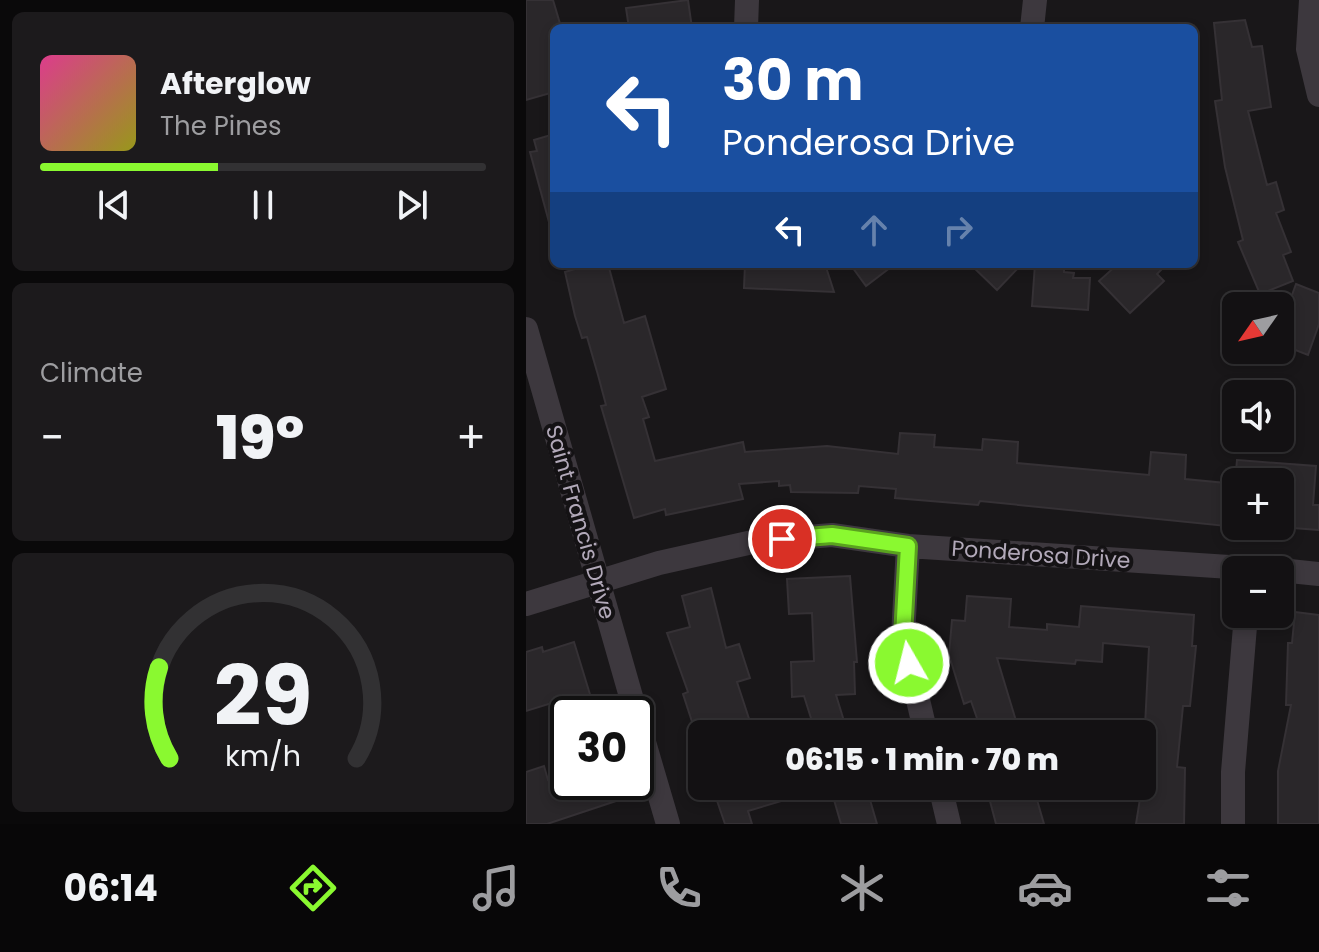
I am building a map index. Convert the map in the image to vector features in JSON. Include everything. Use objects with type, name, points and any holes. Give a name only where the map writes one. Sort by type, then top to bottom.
[{"type":"street","points":[[746,24],[747,0]]},
{"type":"street","points":[[1032,24],[1035,0]]},
{"type":"street","points":[[1311,0],[1308,49],[1319,95]]},
{"type":"street","name":"Saint Francis Drive","points":[[526,329],[631,696]]},
{"type":"street","name":"Ponderosa Drive","points":[[526,604],[659,563],[757,541],[832,535],[908,546],[1222,567]]},
{"type":"street","points":[[908,546],[903,636],[923,720]]},
{"type":"street","name":"Ponderosa Drive","points":[[1294,572],[1319,574]]},
{"type":"street","points":[[1233,824],[1245,628]]},
{"type":"street","name":"Saint Francis Drive","points":[[654,776],[668,824]]},
{"type":"street","points":[[943,800],[949,824]]},
{"type":"building","points":[[526,0],[553,0],[560,24],[550,24],[550,93],[526,100]]},
{"type":"building","points":[[688,0],[691,24],[628,24],[626,8]]},
{"type":"building","points":[[1245,20],[1252,47],[1262,46],[1271,107],[1248,111],[1267,185],[1276,182],[1284,210],[1276,213],[1291,252],[1283,255],[1293,281],[1265,292],[1259,292],[1238,242],[1243,240],[1225,167],[1215,101],[1222,100],[1214,23]]},
{"type":"building","points":[[550,135],[549,222],[530,152],[537,151],[534,140]]},
{"type":"building","points":[[575,268],[609,268],[624,323],[645,316],[666,389],[642,397],[649,417],[643,419],[655,461],[743,442],[745,452],[827,446],[898,454],[900,433],[935,435],[934,447],[982,450],[983,439],[1018,442],[1017,463],[1149,475],[1151,452],[1186,455],[1185,479],[1222,483],[1222,526],[980,501],[978,505],[895,498],[896,489],[859,486],[858,493],[791,492],[790,485],[779,486],[779,481],[739,484],[743,499],[666,515],[665,509],[634,518],[601,406],[606,405],[587,337],[582,338],[565,272]]},
{"type":"building","points":[[745,268],[826,268],[834,292],[744,288]]},
{"type":"building","points":[[853,268],[890,268],[866,286]]},
{"type":"building","points":[[974,268],[1018,268],[997,290]]},
{"type":"building","points":[[1035,268],[1064,268],[1064,272],[1074,273],[1073,278],[1090,278],[1088,310],[1032,306]]},
{"type":"building","points":[[1114,268],[1163,268],[1157,274],[1164,281],[1130,313],[1099,281]]},
{"type":"building","points":[[1296,284],[1319,293],[1319,324],[1308,355],[1294,350],[1293,292]]},
{"type":"building","points":[[1237,460],[1316,466],[1313,505],[1319,505],[1319,530],[1294,528],[1294,468],[1236,468]]},
{"type":"building","points":[[850,576],[857,662],[854,662],[855,694],[836,695],[844,720],[812,720],[804,696],[792,697],[791,662],[814,661],[812,613],[789,614],[787,579]]},
{"type":"building","points":[[711,588],[726,648],[739,644],[750,678],[737,682],[749,720],[691,720],[683,694],[688,692],[667,633],[690,627],[682,596]]},
{"type":"building","points":[[967,596],[1011,599],[1009,627],[1047,630],[1047,624],[1079,627],[1081,606],[1194,615],[1192,646],[1196,646],[1190,706],[1183,706],[1177,767],[1185,768],[1184,824],[1136,824],[1140,800],[1156,800],[1156,720],[1145,720],[1149,647],[1103,643],[1102,662],[1076,660],[1075,664],[997,658],[1016,720],[978,720],[971,701],[964,704],[949,655],[952,620],[965,621]]},
{"type":"building","points":[[1295,612],[1319,615],[1319,824],[1278,824],[1278,771],[1291,705],[1286,705],[1288,643],[1292,643]]},
{"type":"building","points":[[574,642],[590,696],[550,696],[550,704],[526,711],[526,652],[542,647],[543,652]]},
{"type":"building","points":[[544,766],[550,779],[550,800],[619,800],[547,824],[526,824],[526,772]]},
{"type":"building","points":[[717,800],[785,800],[748,811],[752,824],[725,824]]},
{"type":"building","points":[[834,800],[870,800],[877,824],[841,824]]},
{"type":"building","points":[[990,800],[1037,800],[1044,824],[996,824]]},
{"type":"route","points":[[782,539],[832,535],[908,546],[903,636],[909,663]]}]
